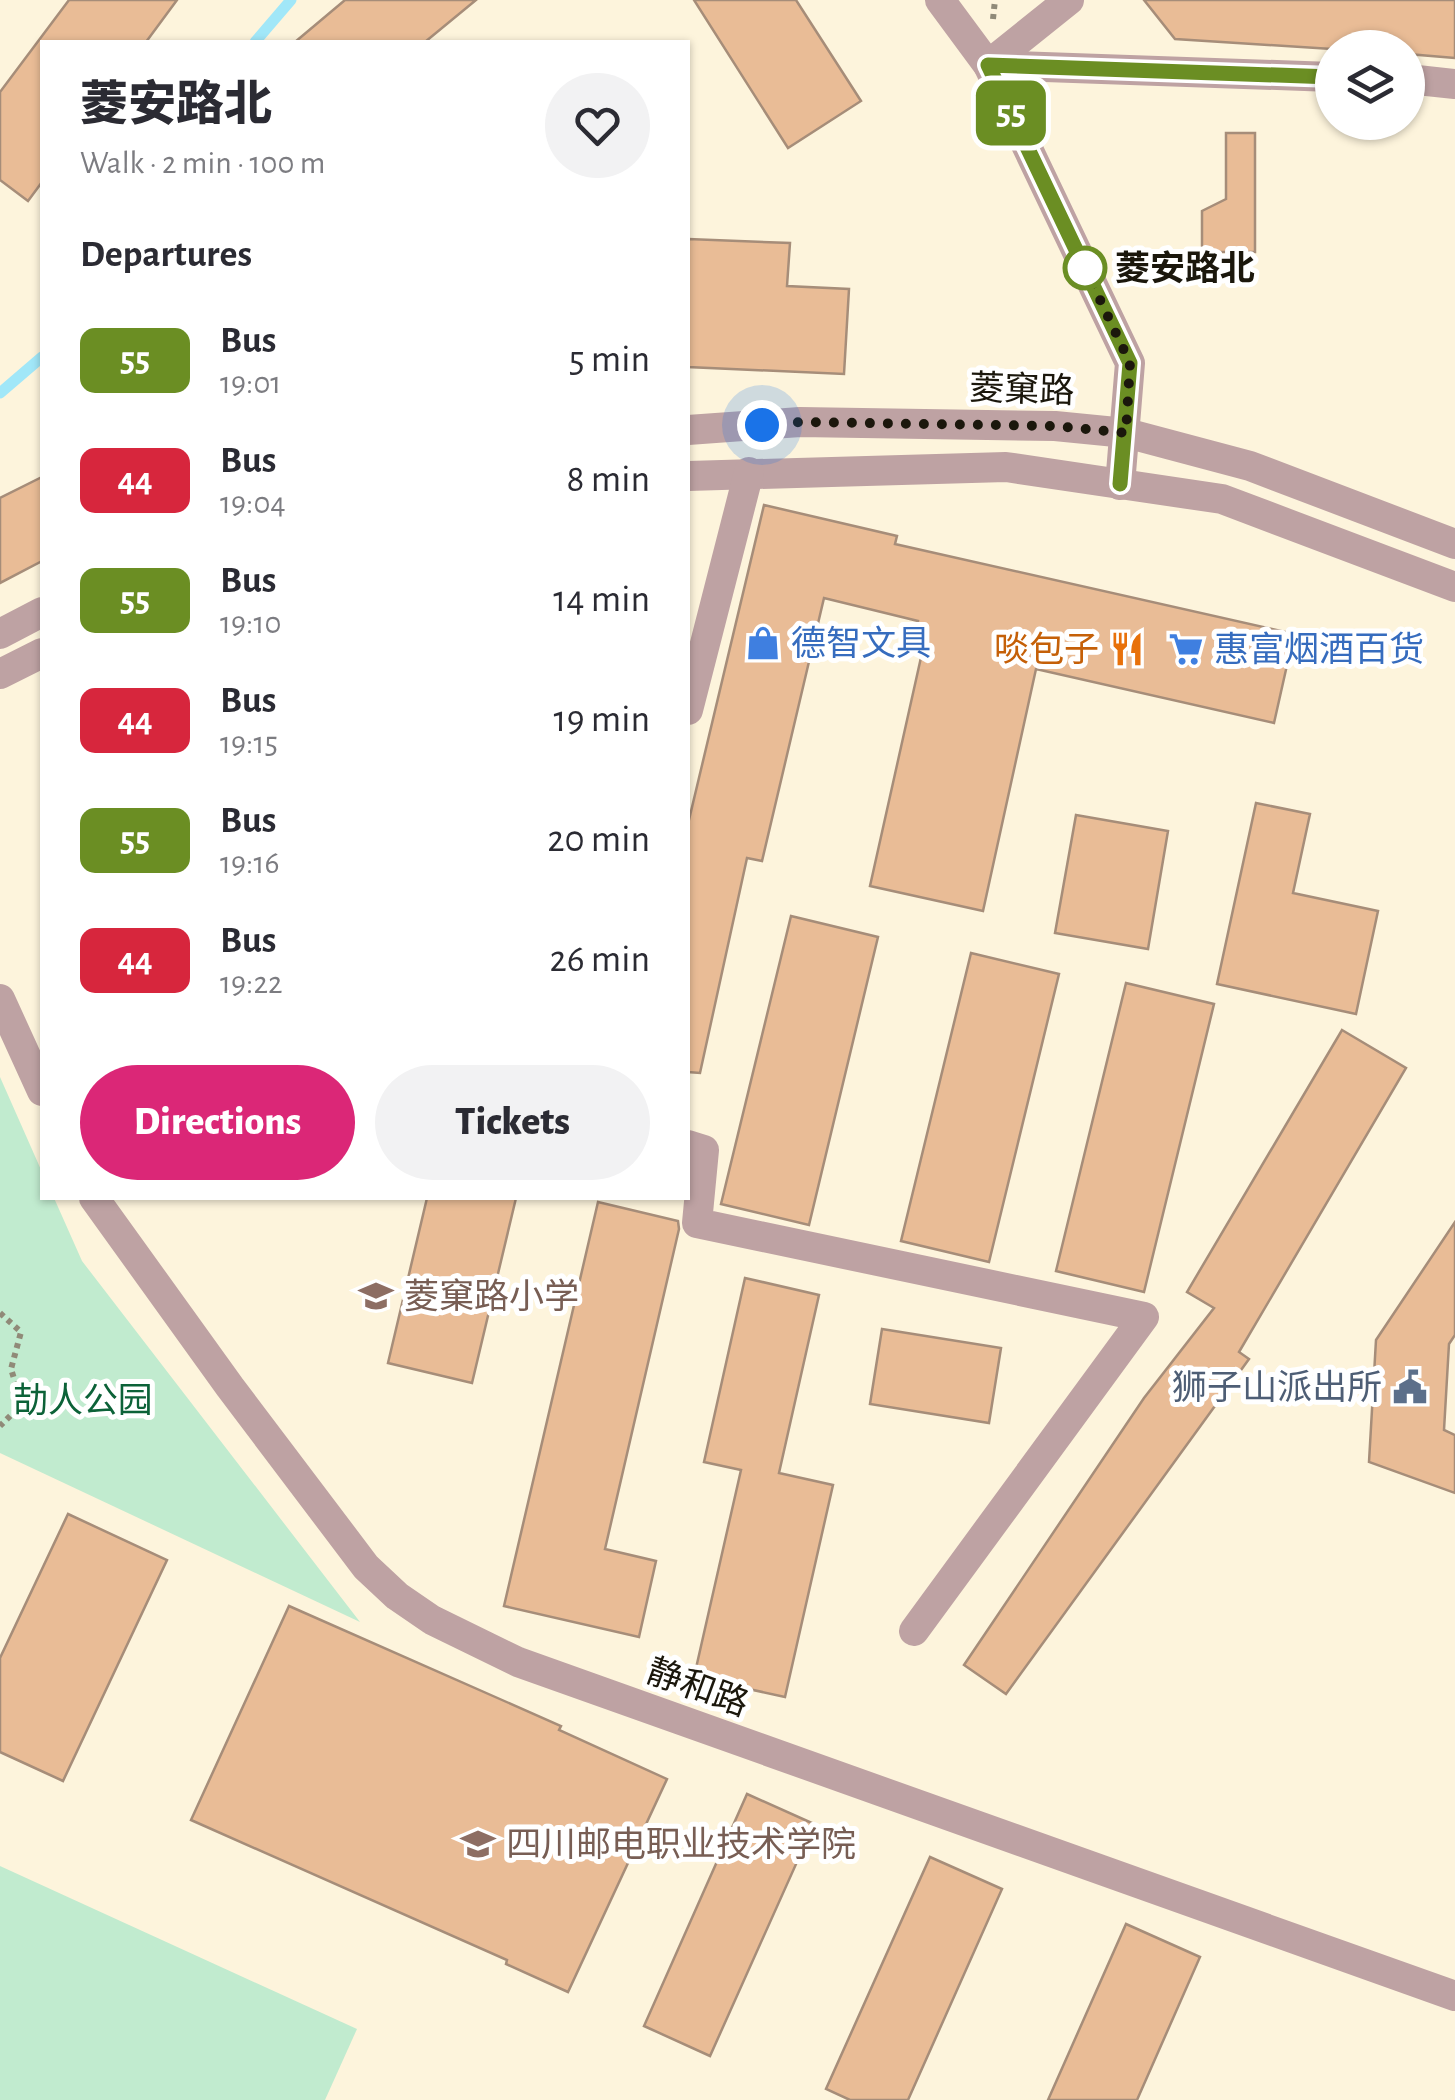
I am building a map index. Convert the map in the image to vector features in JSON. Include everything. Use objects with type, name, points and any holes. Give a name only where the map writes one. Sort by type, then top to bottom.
[{"type":"street","points":[[940,0],[988,65],[1130,363],[1120,484]]},
{"type":"street","points":[[988,65],[1069,0]]},
{"type":"street","points":[[988,65],[1315,76]]},
{"type":"street","points":[[1425,81],[1455,84]]},
{"type":"street","name":"菱窠路","points":[[690,430],[800,422],[1055,426],[1126,433],[1250,466],[1455,544]]},
{"type":"street","points":[[690,476],[1006,468],[1120,484],[1222,500],[1455,587]]},
{"type":"street","points":[[690,702],[749,472]]},
{"type":"street","points":[[0,634],[40,613]]},
{"type":"street","points":[[0,674],[40,655]]},
{"type":"street","points":[[0,999],[40,1087]]},
{"type":"street","points":[[690,1146],[704,1150],[697,1223],[1144,1317],[914,1632]]},
{"type":"street","name":"静和路","points":[[95,1200],[230,1388],[366,1567],[397,1596],[432,1620],[518,1662],[1455,1996]]},
{"type":"path","points":[[0,1313],[21,1332],[11,1369],[22,1404],[0,1426]]},
{"type":"green space","name":"劼人公园","points":[[0,1077],[40,1167],[40,1200],[55,1200],[82,1261],[360,1622],[0,1453]]},
{"type":"green space","points":[[0,1866],[357,2029],[325,2100],[0,2100]]},
{"type":"building","points":[[69,0],[177,0],[147,40],[40,40],[40,185],[28,201],[0,180],[0,92]]},
{"type":"building","points":[[345,0],[476,0],[427,40],[297,40]]},
{"type":"building","points":[[694,0],[796,0],[861,101],[788,148]]},
{"type":"building","points":[[1144,0],[1455,0],[1455,58],[1425,55],[1425,30],[1315,30],[1315,48],[1175,39]]},
{"type":"building","points":[[1226,133],[1255,133],[1255,252],[1202,252],[1202,211],[1226,199]]},
{"type":"building","points":[[690,239],[790,243],[787,286],[849,289],[844,374],[690,367]]},
{"type":"building","points":[[40,478],[40,562],[0,583],[0,498]]},
{"type":"building","points":[[764,505],[897,536],[895,544],[1294,634],[1274,723],[1036,669],[983,911],[870,886],[924,644],[914,642],[918,621],[824,598],[762,861],[747,858],[700,1073],[690,1072],[690,816]]},
{"type":"building","points":[[1256,803],[1310,814],[1293,893],[1378,911],[1356,1014],[1217,984]]},
{"type":"building","points":[[1076,815],[1168,831],[1148,949],[1055,933]]},
{"type":"building","points":[[791,916],[878,937],[809,1225],[721,1204]]},
{"type":"building","points":[[971,953],[1059,974],[989,1262],[901,1241]]},
{"type":"building","points":[[1126,983],[1214,1004],[1144,1292],[1056,1271]]},
{"type":"building","points":[[1342,1030],[1406,1068],[1239,1352],[1249,1359],[1006,1694],[964,1665],[1144,1398],[1214,1308],[1187,1292]]},
{"type":"building","points":[[427,1200],[516,1200],[472,1383],[388,1363]]},
{"type":"building","points":[[598,1202],[678,1221],[679,1229],[605,1549],[656,1561],[639,1637],[504,1606]]},
{"type":"building","name":"狮子山派出所","points":[[1455,1222],[1455,1335],[1449,1344],[1444,1430],[1455,1435],[1455,1493],[1369,1462],[1376,1340]]},
{"type":"building","points":[[745,1278],[819,1295],[779,1473],[833,1485],[785,1697],[694,1677],[741,1470],[704,1462]]},
{"type":"building","points":[[882,1329],[1001,1348],[989,1423],[870,1404]]},
{"type":"building","points":[[68,1514],[167,1560],[63,1781],[0,1752],[0,1658]]},
{"type":"building","points":[[289,1606],[561,1726],[559,1730],[667,1779],[568,1992],[506,1964],[507,1960],[191,1820]]},
{"type":"building","points":[[747,1794],[814,1824],[710,2056],[644,2026]]},
{"type":"building","points":[[930,1857],[1002,1889],[908,2100],[850,2100],[826,2089]]},
{"type":"building","points":[[1126,1924],[1200,1957],[1137,2100],[1048,2100]]},
{"type":"waterway","points":[[257,40],[291,0]]},
{"type":"waterway","points":[[0,393],[40,359]]},
{"type":"bus line","name":"55","points":[[1120,484],[1130,363],[988,65],[1315,76]]},
{"type":"place","name":"菱安路北","points":[[1085,268]]},
{"type":"place","name":"德智文具","points":[[763,643]]},
{"type":"place","name":"啖包子","points":[[1127,649]]},
{"type":"place","name":"惠富烟酒百货","points":[[1186,649]]},
{"type":"place","name":"菱窠路小学","points":[[376,1296]]},
{"type":"place","name":"狮子山派出所","points":[[1410,1387]]},
{"type":"place","name":"四川邮电职业技术学院","points":[[478,1844]]},
{"type":"route","points":[[762,425],[800,422],[1055,426],[1126,433],[1130,363],[1085,268]]}]
